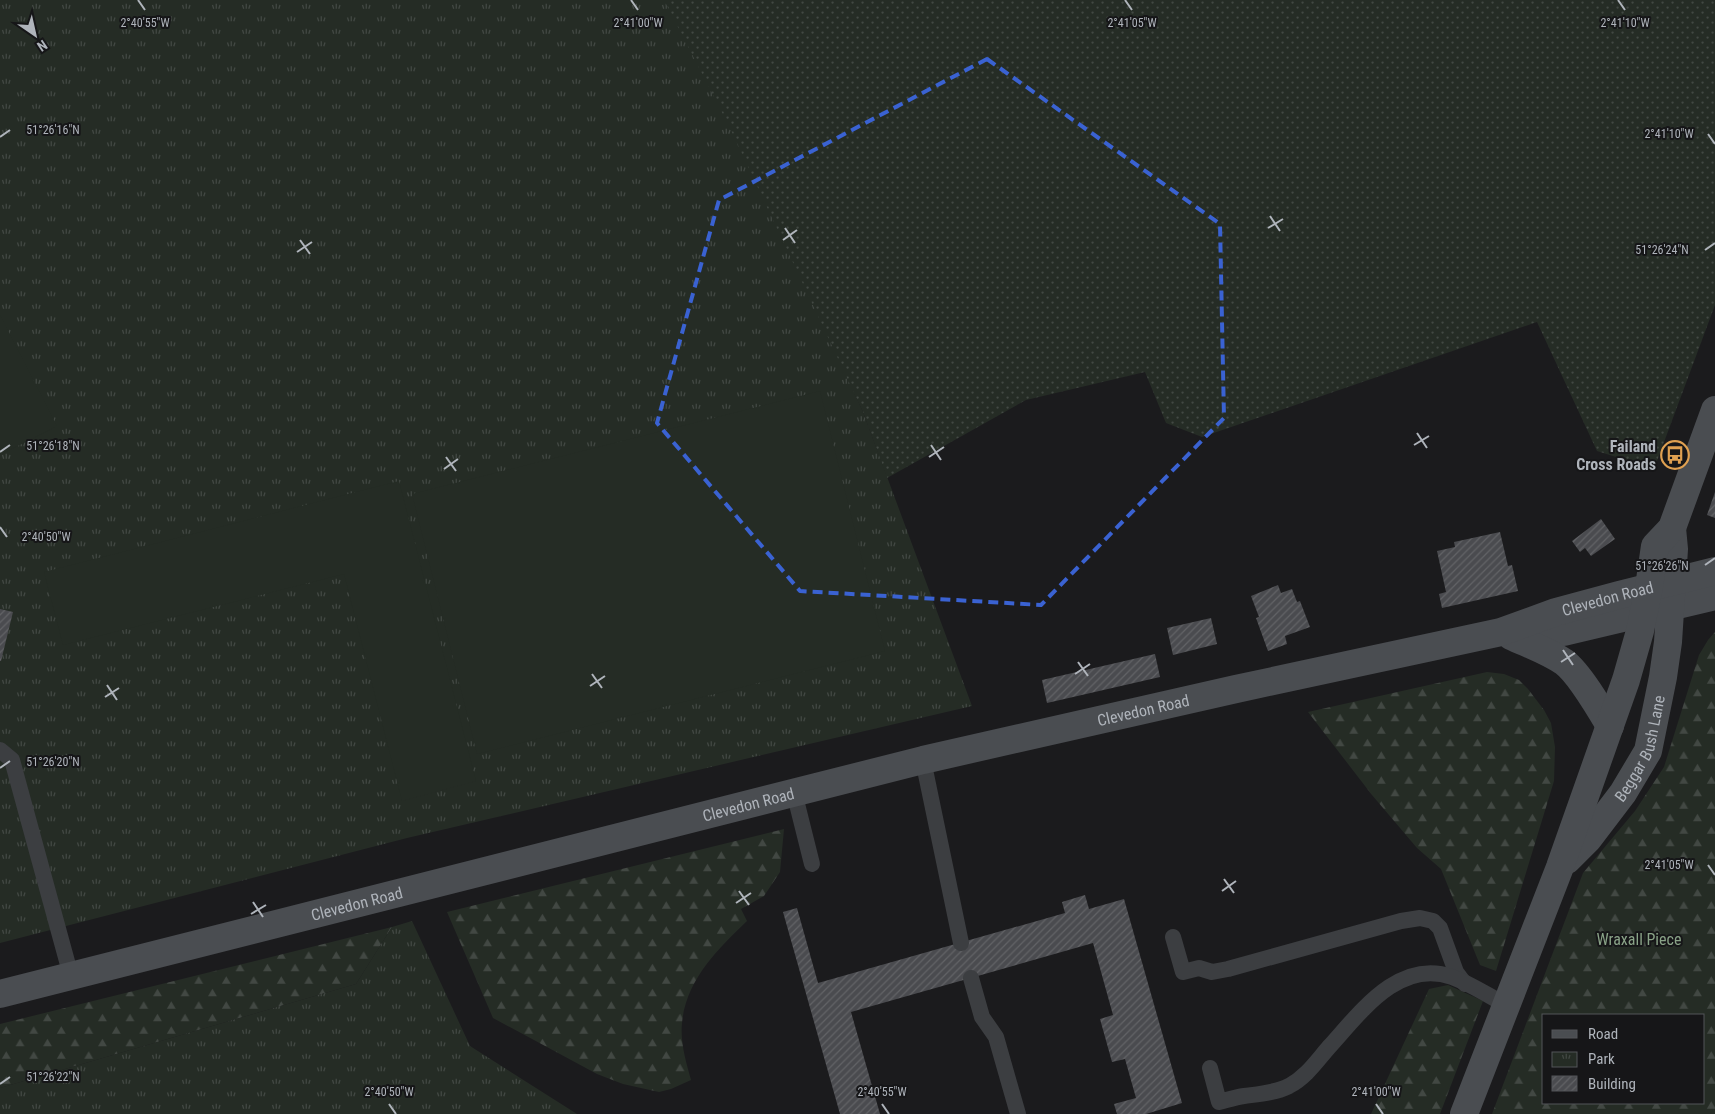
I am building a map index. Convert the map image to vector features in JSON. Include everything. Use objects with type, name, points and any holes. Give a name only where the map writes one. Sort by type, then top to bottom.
[{"type":"main road","points":[[1659,597],[1674,548],[1672,528],[1715,410]]},
{"type":"main road","name":"Clevedon Road","points":[[0,994],[923,760],[1501,632],[1564,632],[1659,597],[1715,571]]},
{"type":"main road","name":"Clevedon Road","points":[[1659,597],[1715,596]]},
{"type":"main road","name":"Beggar Bush Lane","points":[[1464,1114],[1560,867],[1626,680],[1659,597]]},
{"type":"main road","name":"Beggar Bush Lane","points":[[1560,867],[1588,839],[1617,801],[1648,751],[1663,677],[1659,597]]},
{"type":"main road","name":"Beggar Bush Lane","points":[[1501,632],[1566,663],[1585,687],[1610,726]]},
{"type":"lane","points":[[0,750],[12,760],[71,976]]},
{"type":"lane","points":[[923,760],[961,943]]},
{"type":"lane","points":[[794,792],[812,864]]},
{"type":"lane","points":[[1173,937],[1183,972],[1199,968],[1212,972],[1420,918],[1433,921],[1440,928],[1456,972],[1465,984]]},
{"type":"lane","points":[[1210,1068],[1219,1102],[1242,1096],[1268,1093],[1288,1087],[1309,1072],[1321,1056],[1382,991],[1412,975],[1429,972],[1452,977],[1506,1005]]},
{"type":"lane","points":[[972,978],[982,1017],[996,1037],[1018,1114]]},
{"type":"highlighted area","points":[[987,59],[1220,224],[1224,418],[1041,605],[800,591],[657,423],[719,200]]},
{"type":"green space","points":[[0,0],[664,0],[729,126],[863,412],[972,706],[407,838],[0,943]]},
{"type":"green space","points":[[660,0],[1715,0],[1715,305],[1654,469],[1597,451],[1537,322],[1202,437],[1166,423],[1145,372],[1026,400],[887,478],[863,412]]},
{"type":"green space","points":[[0,315],[57,426],[0,455]]},
{"type":"green space","points":[[820,391],[885,651],[477,754],[412,494]]},
{"type":"green space","points":[[399,481],[476,781],[402,801],[344,574],[63,645],[44,572]]},
{"type":"green space","name":"Wraxall Piece","points":[[1715,632],[1715,1114],[1492,1114],[1583,873],[1635,811],[1664,767],[1699,655]]},
{"type":"green space","points":[[1487,672],[1504,674],[1519,680],[1528,689],[1551,723],[1555,747],[1554,781],[1496,971],[1480,965],[1441,869],[1417,848],[1372,795],[1308,712]]},
{"type":"green space","points":[[784,829],[780,872],[764,896],[741,909],[747,921],[714,955],[696,979],[690,993],[682,1023],[682,1037],[691,1080],[659,1092],[623,1084],[597,1074],[493,1018],[447,912]]},
{"type":"green space","points":[[412,921],[470,1046],[577,1114],[0,1114],[0,1088],[356,984],[392,927]]},
{"type":"green space","points":[[392,927],[356,984],[0,1088],[0,1024]]},
{"type":"green space","points":[[1448,985],[1483,1001],[1440,1114],[1371,1114],[1429,989]]},
{"type":"building","points":[[1715,492],[1715,518],[1707,515]]},
{"type":"building","points":[[1601,519],[1615,539],[1591,556],[1585,548],[1580,552],[1572,541]]},
{"type":"building","points":[[1500,532],[1508,566],[1512,565],[1518,591],[1442,608],[1439,594],[1446,592],[1437,551],[1455,547],[1454,542]]},
{"type":"building","points":[[1278,585],[1281,593],[1292,589],[1297,602],[1300,601],[1310,627],[1285,636],[1287,644],[1268,651],[1256,618],[1259,617],[1251,596]]},
{"type":"building","points":[[0,609],[13,612],[1,661],[0,661]]},
{"type":"building","points":[[1211,618],[1217,644],[1173,655],[1167,628]]},
{"type":"building","points":[[1155,654],[1160,677],[1047,703],[1042,680]]},
{"type":"building","points":[[1085,895],[1089,909],[1124,899],[1182,1103],[1146,1114],[1117,1114],[1114,1104],[1136,1098],[1125,1059],[1112,1062],[1100,1019],[1113,1015],[1093,943],[851,1012],[880,1114],[840,1114],[783,912],[797,908],[818,983],[1065,913],[1062,902]]},
{"type":"place","name":"Failand Cross Roads","points":[[1675,455]]}]
